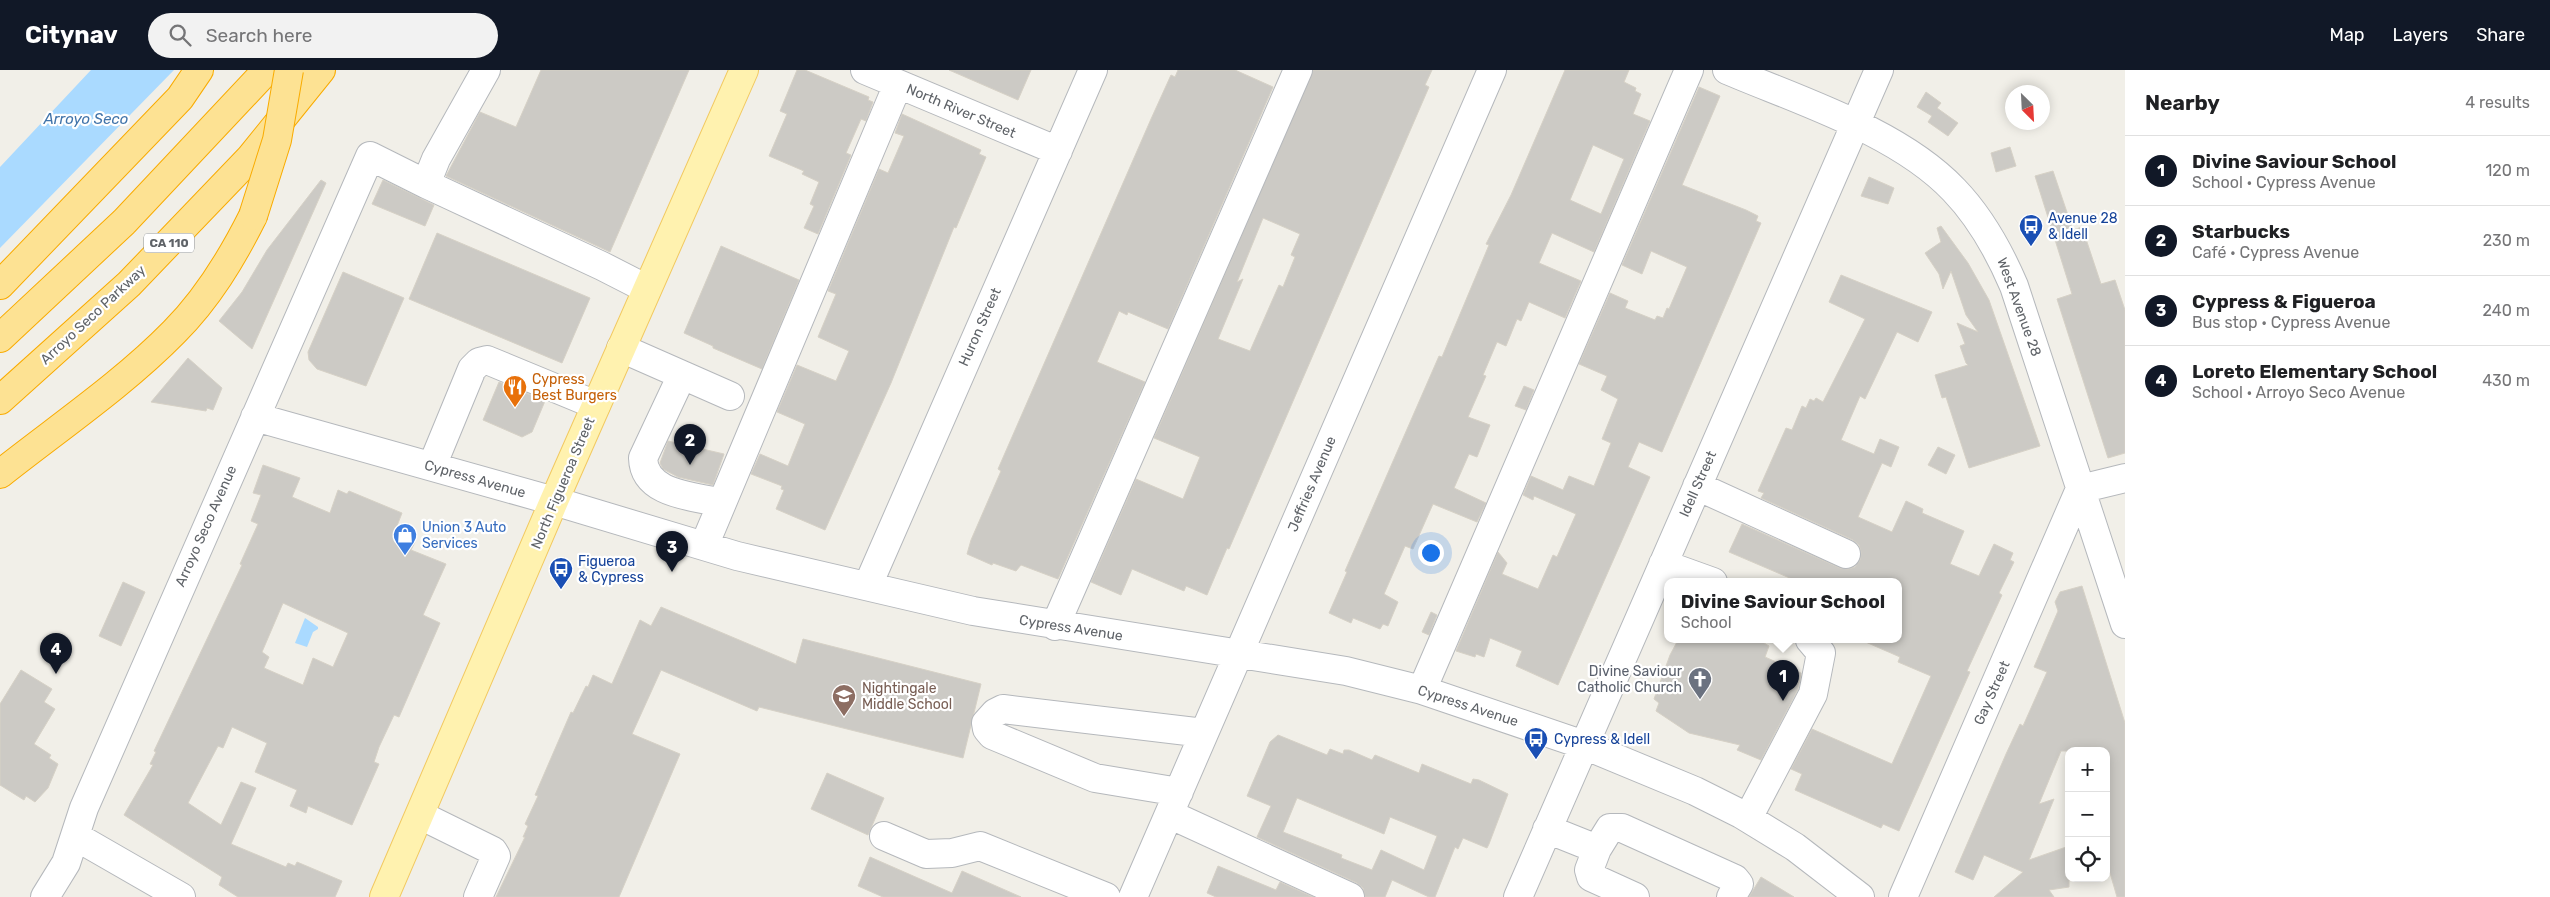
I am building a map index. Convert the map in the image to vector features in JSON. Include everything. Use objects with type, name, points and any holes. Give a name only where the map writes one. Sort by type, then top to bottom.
[{"type":"highway","points":[[0,285],[180,98],[199,70]]},
{"type":"highway","points":[[0,338],[124,222],[267,70]]},
{"type":"highway","points":[[0,474],[132,369],[175,332],[209,291],[234,255],[253,216],[277,140],[289,70]]},
{"type":"highway","name":"Arroyo Seco Parkway","points":[[0,400],[129,284],[250,158],[321,70]]},
{"type":"main road","name":"North Figueroa Street","points":[[384,897],[554,501],[744,70]]},
{"type":"street","points":[[486,70],[436,159],[426,184],[647,289]]},
{"type":"street","name":"North River Street","points":[[865,70],[1058,151]]},
{"type":"street","name":"Huron Street","points":[[868,585],[1093,70]]},
{"type":"street","points":[[1056,626],[1298,70]]},
{"type":"street","name":"Jeffries Avenue","points":[[1133,897],[1492,70]]},
{"type":"street","points":[[1422,690],[1689,70]]},
{"type":"street","name":"West Avenue 28","points":[[1727,70],[1890,141],[1942,178],[1979,219],[1999,251],[2014,286],[2125,624]]},
{"type":"street","name":"Idell Street","points":[[1518,897],[1879,70]]},
{"type":"street","points":[[704,546],[898,84]]},
{"type":"street","name":"Arroyo Seco Avenue","points":[[45,897],[66,863],[84,808],[370,156],[426,184]]},
{"type":"street","points":[[621,348],[730,396]]},
{"type":"street","points":[[432,466],[472,369],[479,362],[487,360],[596,405]]},
{"type":"street","points":[[682,375],[643,458],[644,469],[658,486],[722,503]]},
{"type":"street","name":"Cypress Avenue","points":[[255,417],[554,501],[704,546],[973,611],[1056,626],[1346,671],[1422,690],[1584,745],[1695,791],[1748,818],[1795,847],[1860,897]]},
{"type":"street","points":[[2080,489],[2125,478]]},
{"type":"street","points":[[1697,486],[1846,554]]},
{"type":"street","name":"Gay Street","points":[[1903,897],[2080,489]]},
{"type":"street","points":[[1663,564],[1702,578]]},
{"type":"street","points":[[1748,818],[1813,694],[1821,653],[1813,643]]},
{"type":"street","points":[[1204,733],[1003,709],[994,714],[986,723],[987,729],[992,735],[1095,778],[1174,803],[1339,895]]},
{"type":"street","points":[[420,815],[493,851],[496,856],[478,897]]},
{"type":"street","points":[[1635,897],[1591,876],[1589,870],[1597,849],[1610,828],[1622,828],[1735,879],[1739,884],[1731,897]]},
{"type":"street","points":[[1547,829],[1597,849]]},
{"type":"street","points":[[75,836],[180,897]]},
{"type":"street","points":[[884,836],[926,854],[952,853],[980,846],[1106,897]]},
{"type":"water","name":"Arroyo Seco","points":[[91,70],[174,70],[0,248],[0,167]]},
{"type":"water","points":[[305,618],[318,627],[313,632],[307,647],[295,643]]},
{"type":"building","points":[[541,70],[689,70],[610,252],[446,176],[480,112],[516,127]]},
{"type":"building","points":[[797,70],[805,70],[869,97],[868,100],[873,102],[866,121],[861,119],[846,153],[851,155],[818,234],[804,228],[814,206],[810,204],[819,182],[802,174],[804,171],[769,156],[787,114],[780,111]]},
{"type":"building","points":[[949,70],[1031,70],[1018,100]]},
{"type":"building","points":[[1178,70],[1235,70],[1273,87],[1168,329],[1128,312],[1127,315],[1119,311],[1097,362],[1145,382],[1058,579],[1021,565],[1016,571],[993,563],[992,565],[967,554],[971,540],[1001,471],[998,469],[1151,119],[1171,75],[1175,77]]},
{"type":"building","points":[[1313,70],[1432,70],[1425,85],[1429,87],[1229,549],[1227,548],[1207,595],[1186,586],[1184,591],[1132,569],[1121,595],[1091,582],[1136,479],[1183,499],[1200,457],[1154,438]],"holes":[[[1263,218],[1300,234],[1291,255],[1295,257],[1283,287],[1279,285],[1250,351],[1218,339],[1243,279],[1237,282]]]},
{"type":"building","points":[[1565,70],[1629,70],[1624,82],[1636,88],[1635,91],[1641,94],[1633,114],[1650,121],[1594,252],[1552,233],[1539,263],[1581,281],[1565,318],[1529,302],[1521,321],[1517,319],[1506,346],[1497,342],[1483,375],[1486,376],[1468,417],[1490,425],[1477,457],[1469,454],[1454,488],[1486,503],[1477,522],[1433,504],[1413,549],[1405,546],[1384,594],[1398,602],[1388,626],[1383,624],[1380,629],[1353,618],[1351,623],[1329,613],[1347,572],[1345,571],[1439,356],[1442,357],[1489,245],[1486,244],[1511,195]],"holes":[[[1593,145],[1624,159],[1601,214],[1570,200]]]},
{"type":"building","points":[[1699,87],[1720,96],[1682,185],[1746,210],[1758,216],[1756,221],[1761,223],[1662,452],[1639,442],[1628,467],[1650,477],[1558,685],[1516,666],[1522,651],[1490,638],[1484,657],[1476,654],[1475,657],[1456,651],[1498,552],[1507,563],[1502,574],[1538,589],[1553,555],[1557,557],[1576,514],[1534,496],[1533,500],[1523,495],[1531,476],[1563,490],[1569,476],[1594,486],[1611,443],[1602,439],[1618,399],[1601,390],[1607,376],[1579,364],[1610,293],[1628,301],[1625,308],[1655,320],[1657,316],[1663,318],[1667,308],[1669,309],[1687,267],[1651,251],[1642,274],[1622,265]]},
{"type":"building","points":[[1926,92],[1941,103],[1937,108],[1958,123],[1948,136],[1928,122],[1932,116],[1917,107]]},
{"type":"building","points":[[902,114],[981,150],[979,154],[986,157],[956,228],[954,227],[891,383],[825,530],[776,509],[784,490],[781,489],[782,486],[751,474],[760,454],[788,466],[805,424],[777,412],[797,365],[836,381],[849,351],[818,337],[836,294],[828,291],[879,169],[888,173],[904,136],[895,133]]},
{"type":"building","points":[[2010,147],[2016,166],[1996,172],[1991,153]]},
{"type":"building","points":[[2053,171],[2073,230],[2082,227],[2101,284],[2115,280],[2125,310],[2125,453],[2108,458],[2057,299],[2072,294],[2035,176]]},
{"type":"building","points":[[1869,177],[1894,188],[1888,204],[1861,196]]},
{"type":"building","points":[[321,180],[326,183],[252,349],[219,321],[242,292],[267,250]]},
{"type":"building","points":[[383,180],[434,205],[425,226],[372,204]]},
{"type":"building","points":[[1941,226],[1968,263],[1989,300],[2040,446],[1969,468],[1946,397],[1942,398],[1935,375],[1968,365],[1960,346],[1965,344],[1957,323],[1978,332],[1966,315],[1951,271],[1943,289],[1939,274],[1925,253],[1941,242],[1937,228]]},
{"type":"building","points":[[437,233],[590,298],[562,363],[409,299]]},
{"type":"building","points":[[721,246],[799,280],[762,369],[684,333]]},
{"type":"building","points":[[343,272],[404,298],[366,386],[317,369],[309,360],[308,352]]},
{"type":"building","points":[[1841,275],[1932,312],[1918,342],[1897,332],[1865,399],[1860,396],[1841,440],[1874,454],[1880,439],[1899,447],[1891,467],[1882,463],[1858,517],[1892,532],[1906,501],[1923,509],[1922,513],[1964,531],[1950,564],[1979,576],[1994,544],[2013,553],[2010,560],[2014,562],[1999,593],[2002,595],[1967,671],[1970,672],[1899,831],[1883,824],[1881,828],[1795,790],[1802,774],[1791,769],[1812,729],[1892,764],[1931,676],[1898,662],[1900,657],[1868,643],[1902,643],[1902,578],[1790,578],[1729,552],[1742,524],[1840,568],[1848,569],[1855,567],[1860,560],[1861,552],[1859,545],[1853,540],[1761,498],[1764,493],[1758,491],[1786,428],[1792,430],[1802,406],[1806,408],[1810,399],[1814,401],[1816,398],[1823,402],[1865,319],[1829,302]]},
{"type":"building","points":[[188,358],[222,388],[213,410],[207,408],[206,411],[151,402]]},
{"type":"building","name":"Cypress Best Burgers","points":[[499,382],[545,401],[532,432],[522,437],[483,420]]},
{"type":"building","points":[[1524,386],[1534,390],[1526,410],[1515,406]]},
{"type":"building","points":[[668,441],[724,454],[713,485],[678,477],[663,469],[660,463]]},
{"type":"building","points":[[1938,447],[1955,455],[1946,474],[1928,465]]},
{"type":"building","points":[[263,465],[300,478],[292,497],[330,513],[338,490],[347,494],[349,491],[402,513],[395,531],[416,540],[411,550],[446,564],[423,615],[440,623],[399,717],[394,715],[379,747],[374,762],[379,764],[352,825],[308,806],[306,813],[290,806],[297,790],[255,772],[267,743],[232,727],[223,748],[218,746],[188,803],[221,825],[241,782],[256,788],[231,844],[286,867],[288,863],[295,866],[297,862],[342,881],[335,897],[238,897],[219,885],[222,877],[124,815],[153,765],[150,764],[156,752],[154,751],[242,565],[240,564],[258,524],[251,521],[261,495],[253,493]],"holes":[[[283,603],[348,633],[333,667],[313,658],[303,685],[264,668],[269,657],[262,652]]]},
{"type":"building","points":[[123,582],[145,592],[121,646],[99,636]]},
{"type":"building","points":[[2082,586],[2125,723],[2125,897],[2117,897],[2110,873],[2110,747],[2065,747],[2065,751],[2061,751],[2039,804],[2054,799],[2029,860],[2065,847],[2065,882],[2069,882],[2069,887],[2049,890],[2054,897],[1994,897],[2023,872],[1984,855],[1973,880],[1955,872],[2006,754],[2020,724],[2023,726],[2047,672],[2034,667],[2058,611],[2055,602],[2060,592]]},
{"type":"building","points":[[661,607],[796,664],[803,639],[981,684],[963,758],[759,707],[757,711],[661,670],[632,734],[680,754],[619,897],[496,897],[525,837],[523,837],[528,826],[525,824],[538,796],[535,795],[571,712],[573,713],[593,675],[612,684],[640,620],[651,626]]},
{"type":"building","points":[[1431,612],[1437,615],[1429,635],[1422,632]]},
{"type":"building","points":[[1676,643],[1764,643],[1769,646],[1765,657],[1801,673],[1798,689],[1761,760],[1737,750],[1740,745],[1689,733],[1656,711],[1659,703],[1654,699]]},
{"type":"building","points":[[21,670],[52,689],[44,702],[55,709],[34,744],[51,755],[49,758],[58,764],[48,788],[35,802],[26,796],[24,800],[0,785],[0,704]]},
{"type":"building","points":[[1278,735],[1327,755],[1330,749],[1343,754],[1344,750],[1349,750],[1372,760],[1375,755],[1419,773],[1422,764],[1471,784],[1473,779],[1479,780],[1508,794],[1487,848],[1463,838],[1458,849],[1455,847],[1435,897],[1429,897],[1392,880],[1385,897],[1365,897],[1363,888],[1357,883],[1257,837],[1271,806],[1247,796],[1270,742]],"holes":[[[1297,798],[1384,834],[1390,817],[1437,836],[1424,870],[1381,850],[1372,870],[1341,858],[1342,855],[1283,832]]]},
{"type":"building","points":[[827,773],[884,798],[868,835],[811,809]]},
{"type":"building","points":[[870,857],[952,893],[962,871],[1021,897],[883,897],[858,886]]},
{"type":"building","points":[[1218,866],[1276,890],[1280,882],[1313,897],[1216,897],[1207,893]]},
{"type":"building","points":[[1761,877],[1794,897],[1749,897]]},
{"type":"place","name":"Avenue 28 & Idell","points":[[2031,247]]},
{"type":"place","name":"Cypress Best Burgers","points":[[515,408]]},
{"type":"place","name":"Starbucks","points":[[690,465]]},
{"type":"place","name":"Union 3 Auto Services","points":[[405,556]]},
{"type":"place","name":"Cypress & Figueroa","points":[[672,572]]},
{"type":"place","name":"Figueroa & Cypress","points":[[561,590]]},
{"type":"place","name":"Loreto Elementary School","points":[[56,674]]},
{"type":"place","name":"Divine Saviour Catholic Church","points":[[1700,700]]},
{"type":"place","name":"Divine Saviour School","points":[[1783,701]]},
{"type":"place","name":"Nightingale Middle School","points":[[844,717]]},
{"type":"place","name":"Cypress & Idell","points":[[1536,760]]}]
